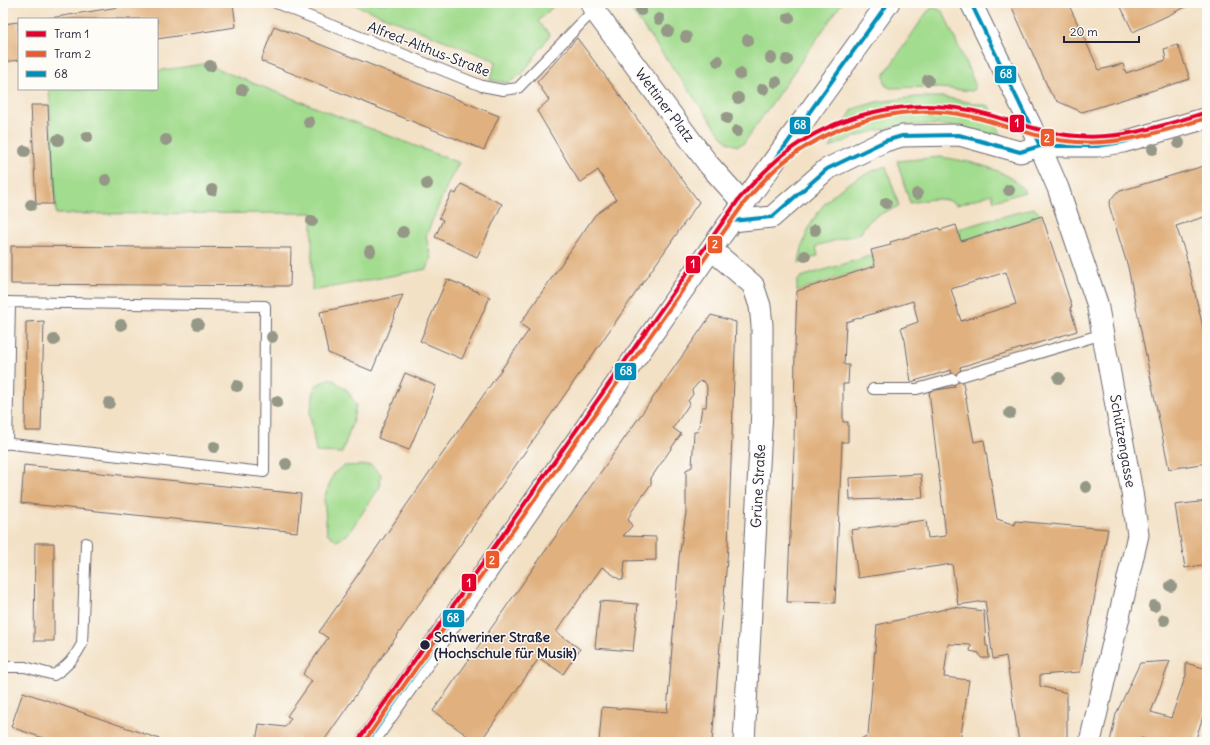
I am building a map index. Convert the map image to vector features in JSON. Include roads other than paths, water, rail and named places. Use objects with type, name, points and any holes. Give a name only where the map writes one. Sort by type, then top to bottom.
[{"type":"street","points":[[367,742],[738,212],[888,3]]},
{"type":"street","points":[[971,3],[1040,146]]},
{"type":"street","name":"Wettiner Platz","points":[[593,6],[709,165],[738,212]]},
{"type":"street","points":[[738,212],[772,217],[827,169],[885,141],[902,136],[959,135],[1020,152],[1040,146],[1097,146],[1123,142],[1207,118]]},
{"type":"street","name":"Schützengasse","points":[[1040,146],[1058,188],[1097,303],[1138,535],[1090,742]]},
{"type":"street","name":"Grüne Straße","points":[[712,249],[753,285],[760,306],[762,325],[762,410],[744,742]]},
{"type":"lane","name":"Alfred-Althus-Straße","points":[[276,3],[482,86],[503,90],[518,88],[593,6]]},
{"type":"lane","points":[[7,302],[265,306],[264,472],[5,443],[7,302]]},
{"type":"lane","points":[[873,389],[917,388],[1103,334]]},
{"type":"lane","points":[[3,667],[25,668],[54,675],[73,660],[82,644],[86,543]]},
{"type":"tram line","name":"1","points":[[357,742],[739,199],[760,176],[784,154],[804,140],[848,119],[872,112],[896,108],[921,106],[969,110],[1063,135],[1094,137],[1127,134],[1207,112]]},
{"type":"tram line","name":"2","points":[[364,742],[744,203],[782,163],[809,145],[830,134],[874,118],[898,114],[921,112],[969,116],[1036,135],[1063,141],[1077,142],[1127,139],[1175,128],[1207,118]]},
{"type":"place","name":"Schweriner Straße (Hochschule für Musik)","points":[[425,645]]}]
